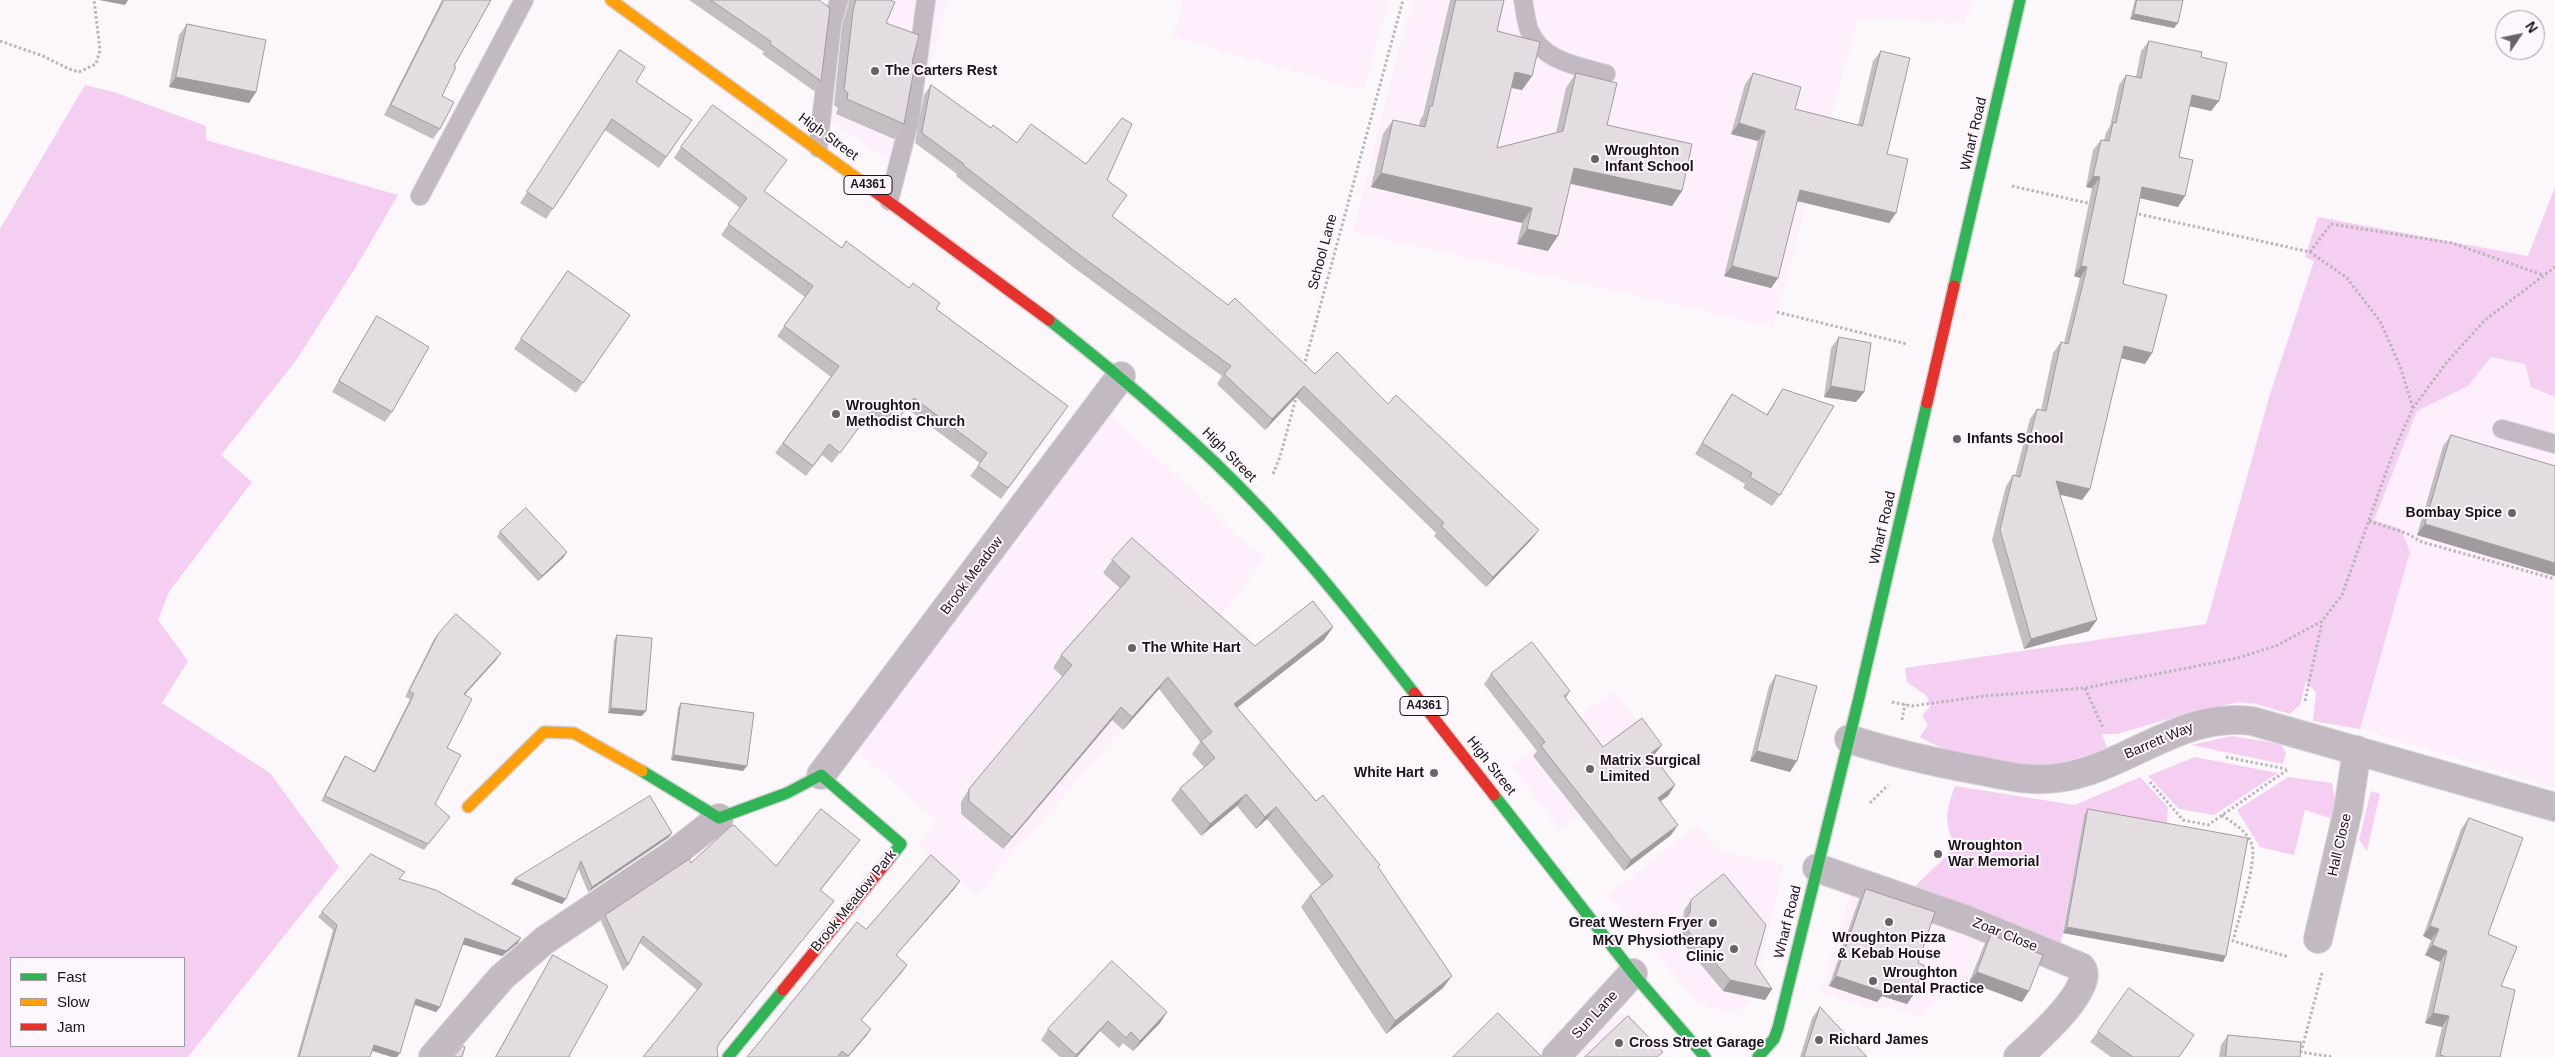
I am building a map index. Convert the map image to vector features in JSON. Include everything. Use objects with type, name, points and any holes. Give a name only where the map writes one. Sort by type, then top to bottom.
[{"type":"main road","name":"High Street","points":[[611,0],[818,148],[1003,284],[1121,376],[1190,438],[1259,507],[1361,625],[1634,973],[1705,1057]]},
{"type":"main road","name":"Wharf Road","points":[[1758,1057],[1774,1039],[1778,1028],[1859,698],[2020,0]]},
{"type":"main road","points":[[468,807],[544,732],[574,733],[614,753],[719,818],[787,793],[821,775]]},
{"type":"main road","name":"Brook Meadow Park","points":[[728,1057],[901,844],[821,775]]},
{"type":"street","name":"Brook Meadow","points":[[821,775],[1121,376]]},
{"type":"street","name":"Barrett Way","points":[[1849,739],[1894,753],[2027,779],[2058,778],[2116,759],[2176,731],[2223,720],[2252,721],[2555,807]]},
{"type":"street","name":"Hall Close","points":[[2318,939],[2348,810],[2358,750]]},
{"type":"street","points":[[433,1057],[502,977],[545,940],[672,855],[719,818]]},
{"type":"street","name":"Zoar Close","points":[[1817,868],[1967,920],[2081,967],[2085,971],[2085,979],[2079,993],[2018,1057]]},
{"type":"street","name":"Sun Lane","points":[[1556,1057],[1634,973]]},
{"type":"lane","points":[[420,196],[524,0]]},
{"type":"lane","points":[[818,148],[832,24],[840,0]]},
{"type":"lane","points":[[889,201],[910,119],[926,0]]},
{"type":"lane","points":[[1524,0],[1528,28],[1540,49],[1569,63],[1606,74]]},
{"type":"lane","points":[[2502,429],[2555,444]]},
{"type":"path","points":[[0,41],[43,56],[69,70],[79,72],[87,70],[96,64],[100,50],[94,0]]},
{"type":"path","name":"School Lane","points":[[1303,372],[1403,0]]},
{"type":"path","points":[[2011,178],[2009,186],[2096,205]]},
{"type":"path","points":[[2126,211],[2310,252],[2347,278],[2380,322],[2400,366],[2413,408]]},
{"type":"path","points":[[2310,252],[2331,224],[2452,243],[2543,276]]},
{"type":"path","points":[[1859,698],[1912,706],[1984,696],[2086,688],[2238,658],[2278,645],[2322,621],[2342,595],[2393,453],[2413,408],[2447,362],[2485,320],[2555,267]]},
{"type":"path","points":[[1777,312],[1939,352]]},
{"type":"path","points":[[1259,507],[1280,457],[1298,391]]},
{"type":"path","points":[[2369,521],[2406,533],[2422,542],[2555,579]]},
{"type":"path","points":[[2086,688],[2116,759],[2129,777],[2142,772],[2183,820],[2208,825],[2287,769],[2322,621]]},
{"type":"path","points":[[2224,756],[2297,771]]},
{"type":"path","points":[[2222,815],[2243,830],[2252,845],[2251,865],[2233,941],[2297,959]]},
{"type":"path","points":[[2318,939],[2324,966],[2301,1052],[2333,1057]]},
{"type":"shaded area","points":[[834,0],[948,0],[902,171],[817,111]]},
{"type":"shaded area","points":[[1183,0],[1389,0],[1364,91],[1173,37]]},
{"type":"shaded area","name":"Wroughton Infant School","points":[[1413,0],[1972,0],[1965,24],[1858,17],[1773,327],[1353,232],[1393,71]]},
{"type":"shaded area","points":[[85,85],[114,92],[206,126],[206,140],[398,195],[356,267],[295,362],[221,455],[252,482],[169,592],[158,620],[188,661],[162,703],[270,773],[339,867],[188,1057],[0,1057],[0,229]]},
{"type":"shaded area","points":[[2555,187],[2555,397],[2531,387],[2525,364],[2491,357],[2468,386],[2417,411],[2374,520],[2401,529],[2410,552],[2360,729],[2313,721],[2316,693],[2306,681],[2300,705],[2290,714],[2256,704],[2239,702],[2193,712],[2117,734],[2102,734],[2107,748],[2049,766],[2027,768],[1996,764],[1962,755],[1920,737],[1928,725],[1922,715],[1930,707],[1927,696],[1907,682],[1905,668],[2206,624],[2270,394],[2314,261],[2305,257],[2318,217],[2528,256]]},
{"type":"shaded area","points":[[2491,357],[2525,364],[2531,387],[2555,397],[2555,788],[2360,729],[2396,597],[2401,529],[2374,520],[2417,411],[2468,386]]},
{"type":"shaded area","points":[[1107,413],[1189,487],[1238,538],[1266,557],[1216,623],[976,895],[919,845],[937,821],[861,754],[864,744],[886,707],[980,580],[1017,544],[1031,523],[1036,505]]},
{"type":"shaded area","points":[[1613,691],[1651,735],[1661,753],[1560,831],[1511,766]]},
{"type":"shaded area","points":[[2232,736],[2281,744],[2286,753],[2283,764],[2191,745]]},
{"type":"shaded area","points":[[2195,757],[2278,773],[2214,815],[2179,809],[2148,776]]},
{"type":"shaded area","points":[[2140,777],[2168,807],[2166,830],[2084,815],[2060,947],[1913,888],[1956,847],[1949,830],[1947,816],[1955,786],[2075,805]]},
{"type":"shaded area","points":[[2288,777],[2332,783],[2335,799],[2333,819],[2305,810],[2294,855],[2260,847],[2237,810]]},
{"type":"shaded area","points":[[2371,791],[2380,794],[2367,851],[2359,840]]},
{"type":"shaded area","points":[[1698,824],[1718,850],[1784,865],[1753,997],[1744,1008],[1739,1010],[1718,1010],[1697,1003],[1608,895]]},
{"type":"shaded area","points":[[1851,891],[1983,940],[1964,997],[1946,990],[1920,1019],[1902,1010],[1887,1007],[1870,1009],[1820,993]]},
{"type":"shaded area","points":[[1623,1013],[1666,1057],[1571,1057],[1612,1015]]},
{"type":"building","points":[[444,0],[491,0],[454,66],[456,67],[442,96],[454,102],[440,129],[391,105]]},
{"type":"building","points":[[711,0],[819,0],[830,8],[821,81],[770,44],[771,42]]},
{"type":"building","name":"The Carters Rest","points":[[856,0],[890,0],[895,2],[886,23],[919,35],[912,63],[915,64],[904,124],[847,99],[848,93],[844,90],[853,11]]},
{"type":"building","points":[[1456,0],[1504,0],[1497,31],[1540,42],[1532,76],[1515,72],[1497,148],[1563,131],[1576,73],[1617,83],[1607,125],[1692,144],[1682,191],[1574,168],[1558,236],[1527,229],[1532,208],[1381,173],[1393,120],[1425,127],[1430,106],[1432,106]]},
{"type":"building","points":[[2137,0],[2183,0],[2178,23],[2134,14]]},
{"type":"building","points":[[187,24],[266,40],[256,92],[176,77]]},
{"type":"building","points":[[2149,41],[2202,52],[2201,57],[2227,63],[2219,101],[2192,95],[2179,157],[2193,160],[2185,196],[2142,187],[2123,284],[2167,295],[2152,353],[2124,346],[2090,489],[2056,481],[2097,620],[2031,639],[2000,530],[2013,475],[2020,477],[2037,409],[2046,411],[2061,342],[2068,344],[2087,267],[2081,266],[2100,177],[2093,176],[2101,140],[2109,141],[2113,122],[2116,123],[2126,75],[2141,78]]},
{"type":"building","points":[[620,50],[645,67],[636,82],[692,120],[666,157],[612,119],[553,209],[527,192]]},
{"type":"building","points":[[1881,51],[1910,58],[1887,154],[1908,159],[1896,213],[1800,190],[1778,278],[1732,266],[1765,131],[1739,123],[1753,73],[1801,87],[1795,109],[1862,126]]},
{"type":"building","points":[[931,85],[991,128],[993,125],[1017,143],[1031,124],[1086,164],[1122,118],[1132,124],[1107,180],[1127,195],[1112,216],[1228,305],[1235,298],[1315,374],[1337,352],[1388,404],[1396,395],[1539,530],[1493,577],[1441,526],[1444,523],[1304,386],[1272,419],[1224,374],[1231,366],[1081,256],[922,133]]},
{"type":"building","points":[[713,105],[787,160],[764,191],[842,248],[846,241],[909,288],[913,283],[940,303],[936,309],[1068,406],[1008,488],[978,466],[987,453],[914,398],[898,419],[877,403],[840,453],[829,444],[813,466],[783,443],[839,366],[784,326],[813,286],[728,224],[747,198],[681,147]]},
{"type":"building","points":[[568,271],[630,315],[583,383],[521,339]]},
{"type":"building","points":[[377,316],[429,347],[392,412],[339,381]]},
{"type":"building","points":[[1839,337],[1871,343],[1864,392],[1831,386]]},
{"type":"building","points":[[1783,389],[1834,406],[1780,495],[1750,477],[1752,473],[1702,443],[1732,394],[1767,415]]},
{"type":"building","points":[[2451,435],[2555,466],[2555,563],[2425,524]]},
{"type":"building","points":[[526,508],[567,552],[542,576],[500,532]]},
{"type":"building","points":[[1132,538],[1255,646],[1313,601],[1333,627],[1234,704],[1316,801],[1323,795],[1380,865],[1378,867],[1452,976],[1395,1021],[1310,895],[1333,876],[1276,807],[1265,817],[1246,794],[1210,824],[1180,788],[1215,758],[1201,741],[1212,732],[1168,677],[1132,717],[1121,707],[1012,837],[969,801],[969,789],[1072,665],[1061,655],[1130,577],[1112,560]]},
{"type":"building","points":[[456,614],[501,653],[464,694],[472,699],[447,748],[461,755],[435,804],[450,817],[428,844],[325,796],[345,756],[375,772],[414,694],[409,691],[438,634]]},
{"type":"building","points":[[617,635],[652,638],[646,711],[611,708]]},
{"type":"building","points":[[1532,642],[1570,691],[1564,696],[1603,747],[1642,718],[1662,745],[1651,753],[1675,785],[1658,798],[1678,825],[1631,860],[1541,746],[1545,742],[1491,674]]},
{"type":"building","points":[[1776,675],[1817,686],[1797,761],[1757,751]]},
{"type":"building","points":[[681,703],[754,713],[747,766],[674,755]]},
{"type":"building","points":[[650,796],[672,833],[592,887],[581,861],[566,899],[515,879]]},
{"type":"building","points":[[821,809],[860,840],[820,890],[834,901],[720,1042],[717,1048],[718,1057],[643,1057],[702,984],[643,936],[628,965],[605,915],[689,859],[691,863],[734,825],[776,866]]},
{"type":"building","points":[[2088,809],[2248,838],[2226,956],[2067,927]]},
{"type":"building","points":[[2469,818],[2523,838],[2488,934],[2517,947],[2501,986],[2515,990],[2500,1057],[2444,1057],[2440,1055],[2449,1016],[2433,1013],[2447,951],[2432,945],[2439,929],[2430,926]]},
{"type":"building","points":[[371,854],[405,872],[399,879],[436,890],[521,938],[506,951],[465,938],[440,1007],[416,999],[400,1053],[374,1045],[370,1057],[299,1057],[337,925],[322,912]]},
{"type":"building","points":[[931,855],[960,881],[896,955],[907,965],[861,1020],[871,1029],[848,1056],[842,1051],[837,1057],[747,1057],[857,922],[866,929]]},
{"type":"building","points":[[1724,874],[1766,925],[1755,964],[1772,989],[1730,980],[1688,931],[1688,914],[1690,913],[1691,900]]},
{"type":"building","points":[[1866,889],[1935,912],[1918,963],[1924,965],[1914,994],[1887,984],[1884,992],[1836,976]]},
{"type":"building","points":[[1991,935],[2043,955],[2029,991],[1977,972]]},
{"type":"building","points":[[553,955],[608,986],[570,1057],[496,1057]]},
{"type":"building","points":[[1112,961],[1167,1012],[1140,1041],[1131,1032],[1126,1038],[1108,1021],[1076,1055],[1048,1029]]},
{"type":"building","points":[[2129,988],[2194,1035],[2179,1057],[2133,1057],[2098,1032]]},
{"type":"building","points":[[1820,1007],[1867,1057],[1804,1057]]},
{"type":"building","points":[[1498,1013],[1542,1057],[1453,1057]]},
{"type":"building","points":[[1628,1016],[1663,1052],[1657,1057],[1585,1057]]},
{"type":"building","points":[[2228,1035],[2301,1042],[2300,1057],[2226,1057]]},
{"type":"building","points":[[463,1046],[465,1047],[462,1057],[453,1057]]},
{"type":"traffic: fast","points":[[1954,286],[2020,0]]},
{"type":"traffic: fast","points":[[1049,320],[1157,409],[1234,481],[1279,528],[1319,574],[1414,693]]},
{"type":"traffic: fast","points":[[1758,1057],[1774,1039],[1778,1028],[1859,698],[1927,403]]},
{"type":"traffic: fast","points":[[642,771],[719,818],[787,793],[821,775],[901,844],[890,858]]},
{"type":"traffic: fast","points":[[1494,795],[1636,977],[1705,1057]]},
{"type":"traffic: fast","points":[[728,1057],[783,990]]},
{"type":"traffic: slow","points":[[611,0],[862,182]]},
{"type":"traffic: slow","points":[[468,807],[544,732],[574,733],[642,771]]},
{"type":"traffic: jam","points":[[862,182],[1049,320]]},
{"type":"traffic: jam","points":[[1927,403],[1954,286]]},
{"type":"traffic: jam","points":[[1414,693],[1494,795]]},
{"type":"traffic: jam","points":[[783,990],[890,858]]},
{"type":"place","name":"The Carters Rest","points":[[875,71]]},
{"type":"place","name":"Wroughton Infant School","points":[[1595,159]]},
{"type":"place","name":"Wroughton Methodist Church","points":[[836,414]]},
{"type":"place","name":"Infants School","points":[[1957,439]]},
{"type":"place","name":"Bombay Spice","points":[[2512,513]]},
{"type":"place","name":"The White Hart","points":[[1132,648]]},
{"type":"place","name":"Matrix Surgical Limited","points":[[1590,769]]},
{"type":"place","name":"White Hart","points":[[1434,773]]},
{"type":"place","name":"Wroughton War Memorial","points":[[1938,854]]},
{"type":"place","name":"Wroughton Pizza & Kebab House","points":[[1889,922]]},
{"type":"place","name":"Great Western Fryer","points":[[1713,923]]},
{"type":"place","name":"MKV Physiotherapy Clinic","points":[[1734,949]]},
{"type":"place","name":"Wroughton Dental Practice","points":[[1873,981]]},
{"type":"place","name":"Richard James","points":[[1819,1040]]},
{"type":"place","name":"Cross Street Garage","points":[[1619,1043]]}]
